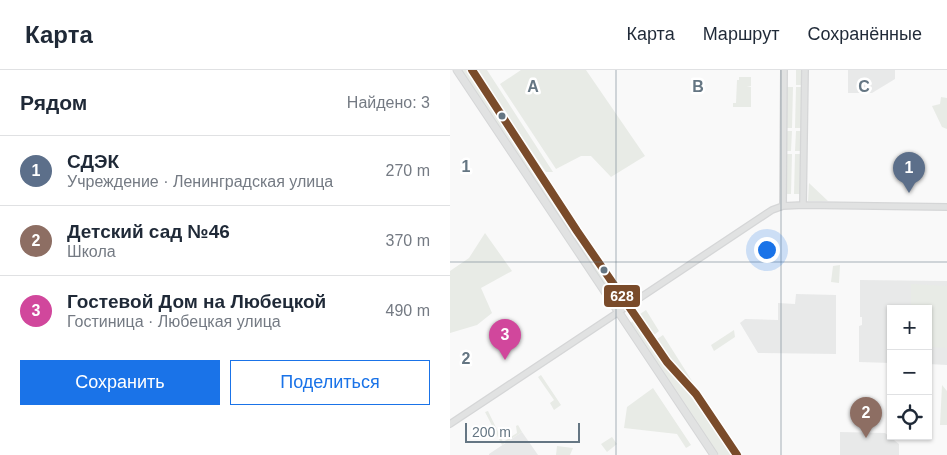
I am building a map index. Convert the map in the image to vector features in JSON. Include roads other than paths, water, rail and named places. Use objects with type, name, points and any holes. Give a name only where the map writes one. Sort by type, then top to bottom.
[{"type":"main road","points":[[457,70],[714,455]]},
{"type":"main road","points":[[472,70],[577,231],[667,362],[696,394],[738,455]]},
{"type":"main road","points":[[568,236],[571,237],[577,231]]},
{"type":"street","points":[[783,206],[784,70]]},
{"type":"street","points":[[803,205],[805,70]]},
{"type":"street","points":[[450,424],[736,232],[772,210],[783,206],[803,205],[947,207]]},
{"type":"place","name":"СДЭК","points":[[909,193]]},
{"type":"place","name":"Гостевой Дом на Любецкой","points":[[505,360]]},
{"type":"place","name":"Детский сад №46","points":[[866,438]]}]
